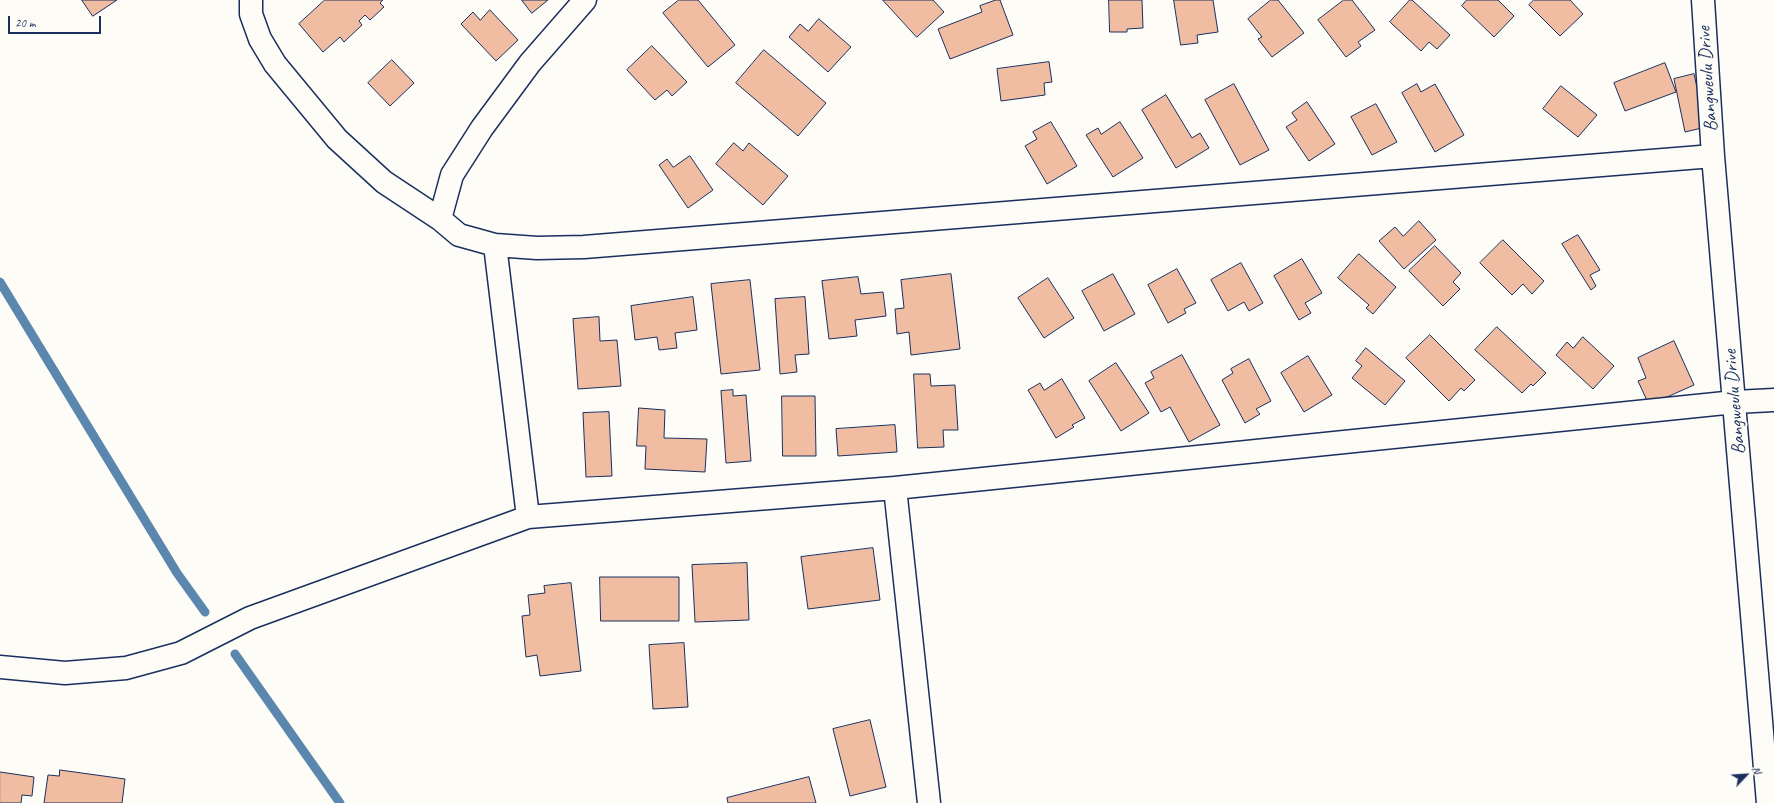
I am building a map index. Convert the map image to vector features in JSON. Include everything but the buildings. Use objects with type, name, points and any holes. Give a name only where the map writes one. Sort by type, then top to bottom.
[{"type":"street","points":[[252,0],[251,14],[264,45],[275,64],[337,139],[384,182],[440,219],[459,235],[495,245],[537,248],[584,247],[1713,156]]},
{"type":"street","points":[[440,219],[452,175],[482,128],[530,63],[585,0]]},
{"type":"street","name":"Bangweulu Drive","points":[[1703,0],[1713,156],[1768,803]]},
{"type":"street","points":[[495,245],[528,517]]},
{"type":"street","points":[[0,667],[65,673],[126,668],[181,653],[250,618],[528,517],[895,488],[1735,402],[1774,400]]},
{"type":"street","points":[[895,488],[929,803]]},
{"type":"waterway","points":[[0,282],[177,573],[205,612]]},
{"type":"waterway","points":[[235,654],[340,803]]}]
